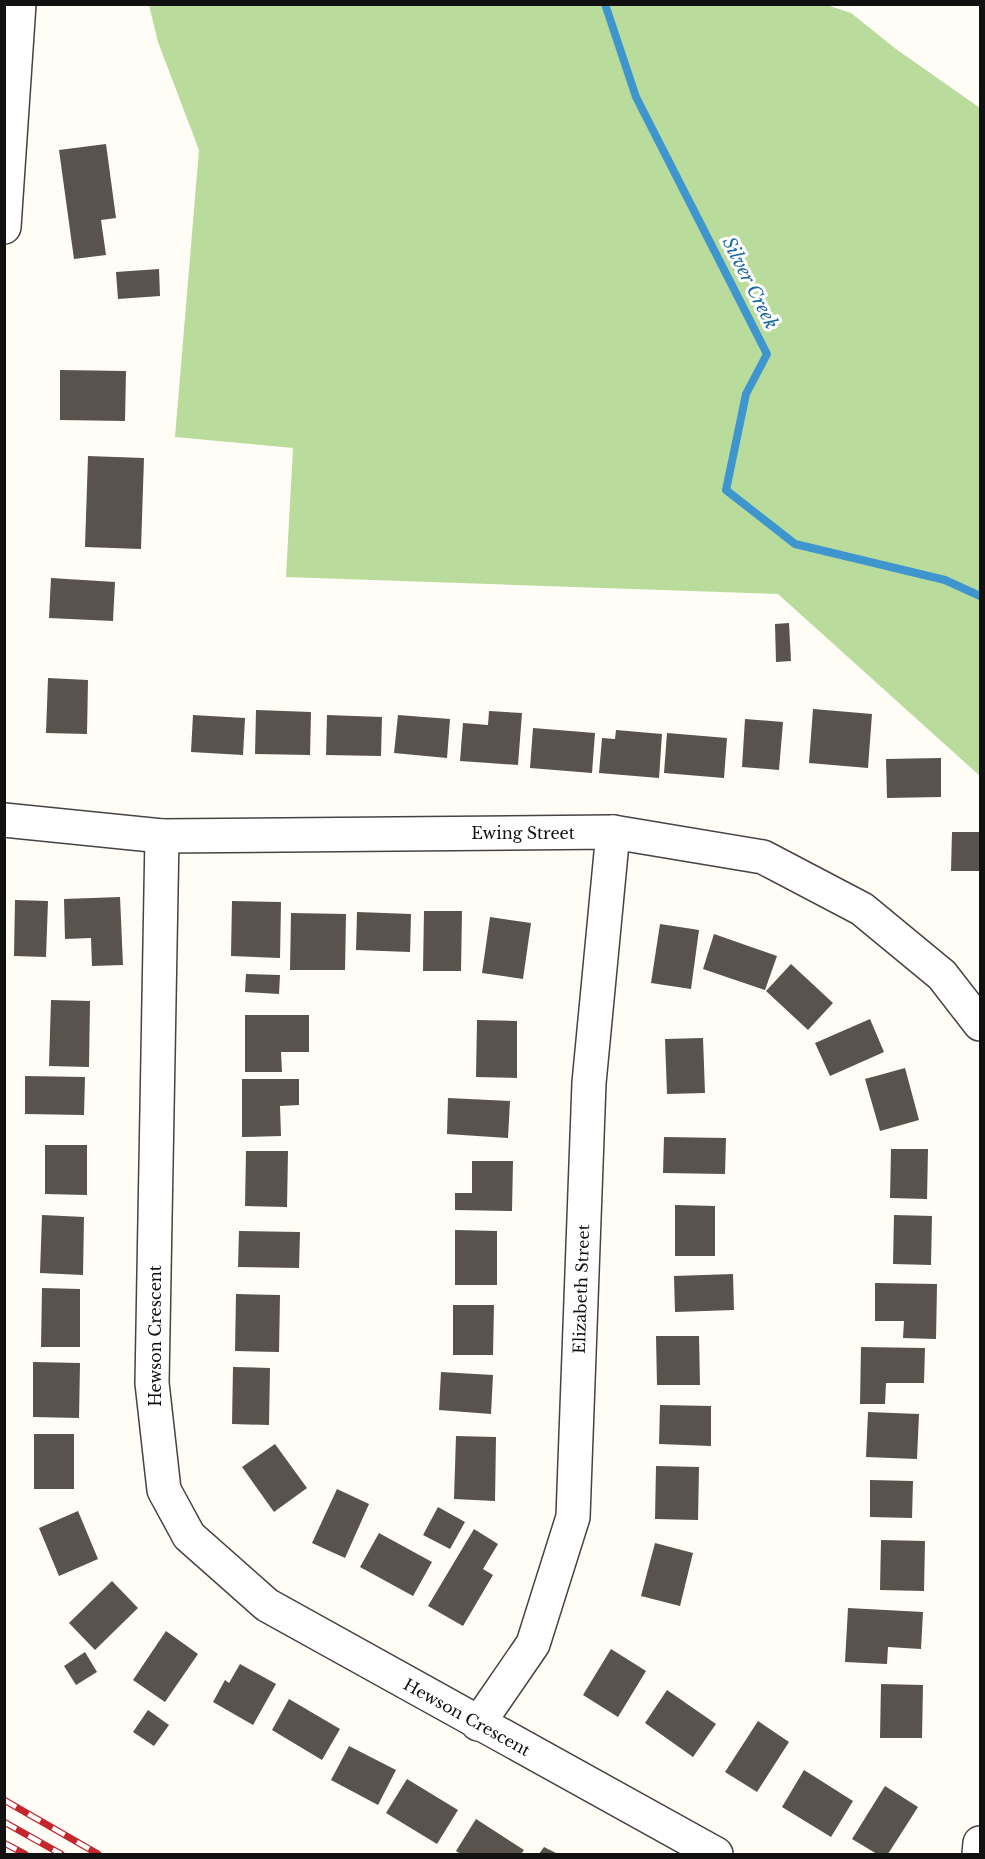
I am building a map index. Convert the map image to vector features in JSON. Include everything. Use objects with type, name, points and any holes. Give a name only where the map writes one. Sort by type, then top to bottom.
[{"type":"street","points":[[4,227],[19,4]]},
{"type":"street","name":"Ewing Street","points":[[4,820],[162,836],[613,832],[764,857],[862,909],[942,975],[981,1024]]},
{"type":"street","name":"Elizabeth Street","points":[[478,1724],[533,1644],[573,1517],[589,1083],[613,832]]},
{"type":"street","name":"Hewson Crescent","points":[[162,836],[152,1383],[164,1490],[189,1536],[267,1605],[716,1854]]},
{"type":"street","points":[[979,1854],[981,1843]]},
{"type":"green space","points":[[149,5],[827,5],[851,13],[896,49],[980,108],[980,776],[778,594],[286,577],[293,448],[175,437],[199,150],[158,42]]},
{"type":"building","points":[[106,144],[116,218],[101,220],[106,255],[74,259],[59,150]]},
{"type":"building","points":[[159,269],[160,296],[118,299],[116,272]]},
{"type":"building","points":[[60,370],[126,371],[125,421],[60,420]]},
{"type":"building","points":[[88,456],[144,458],[141,549],[85,547]]},
{"type":"building","points":[[51,578],[115,582],[113,621],[49,618]]},
{"type":"building","points":[[789,623],[791,661],[776,662],[775,624]]},
{"type":"building","points":[[48,678],[88,680],[87,734],[46,733]]},
{"type":"building","points":[[813,709],[872,714],[868,768],[809,763]]},
{"type":"building","points":[[256,710],[311,712],[310,755],[255,754]]},
{"type":"building","points":[[489,711],[522,713],[518,765],[460,761],[463,723],[488,725]]},
{"type":"building","points":[[193,715],[245,718],[243,755],[191,752]]},
{"type":"building","points":[[327,715],[382,717],[381,756],[326,755]]},
{"type":"building","points":[[398,715],[450,719],[447,758],[394,753]]},
{"type":"building","points":[[745,719],[783,722],[779,770],[742,767]]},
{"type":"building","points":[[533,728],[595,733],[592,773],[530,768]]},
{"type":"building","points":[[616,730],[662,734],[659,778],[599,773],[602,738],[615,739]]},
{"type":"building","points":[[667,733],[727,738],[724,778],[664,773]]},
{"type":"building","points":[[941,758],[941,797],[887,798],[886,759]]},
{"type":"building","points":[[952,832],[980,832],[980,871],[951,871]]},
{"type":"building","points":[[120,897],[123,965],[92,966],[91,938],[65,939],[64,899]]},
{"type":"building","points":[[15,900],[48,901],[46,957],[14,956]]},
{"type":"building","points":[[232,901],[281,902],[280,958],[231,956]]},
{"type":"building","points":[[424,911],[462,911],[461,971],[423,971]]},
{"type":"building","points":[[357,912],[411,914],[410,952],[356,950]]},
{"type":"building","points":[[291,913],[346,914],[345,970],[290,970]]},
{"type":"building","points":[[490,917],[531,923],[523,979],[482,973]]},
{"type":"building","points":[[660,924],[699,930],[691,989],[651,983]]},
{"type":"building","points":[[714,934],[777,956],[765,990],[703,969]]},
{"type":"building","points":[[791,964],[833,1003],[808,1030],[766,991]]},
{"type":"building","points":[[246,974],[280,975],[279,994],[245,992]]},
{"type":"building","points":[[51,1000],[90,1001],[89,1067],[49,1066]]},
{"type":"building","points":[[245,1015],[309,1015],[309,1052],[281,1052],[282,1072],[245,1072]]},
{"type":"building","points":[[870,1019],[884,1052],[830,1076],[815,1043]]},
{"type":"building","points":[[477,1020],[517,1021],[517,1078],[476,1077]]},
{"type":"building","points":[[703,1038],[705,1093],[667,1094],[665,1039]]},
{"type":"building","points":[[905,1068],[919,1120],[880,1131],[865,1079]]},
{"type":"building","points":[[25,1076],[85,1077],[84,1115],[25,1114]]},
{"type":"building","points":[[242,1079],[299,1079],[299,1105],[280,1106],[281,1136],[242,1137]]},
{"type":"building","points":[[448,1098],[510,1101],[508,1138],[447,1134]]},
{"type":"building","points":[[664,1137],[726,1138],[725,1174],[663,1173]]},
{"type":"building","points":[[45,1145],[87,1145],[87,1195],[45,1194]]},
{"type":"building","points":[[891,1149],[928,1149],[927,1199],[890,1198]]},
{"type":"building","points":[[246,1151],[288,1151],[287,1207],[245,1206]]},
{"type":"building","points":[[472,1161],[513,1161],[512,1211],[455,1210],[455,1193],[472,1193]]},
{"type":"building","points":[[675,1205],[715,1206],[715,1256],[675,1256]]},
{"type":"building","points":[[42,1215],[84,1217],[83,1275],[40,1273]]},
{"type":"building","points":[[894,1215],[932,1216],[931,1265],[893,1264]]},
{"type":"building","points":[[455,1230],[497,1231],[497,1285],[455,1285]]},
{"type":"building","points":[[239,1231],[300,1232],[299,1268],[238,1267]]},
{"type":"building","points":[[733,1274],[734,1310],[675,1312],[674,1276]]},
{"type":"building","points":[[875,1283],[937,1284],[936,1339],[903,1338],[904,1321],[875,1321]]},
{"type":"building","points":[[42,1288],[80,1289],[80,1347],[41,1347]]},
{"type":"building","points":[[236,1294],[280,1295],[279,1352],[235,1351]]},
{"type":"building","points":[[453,1305],[494,1305],[493,1355],[453,1355]]},
{"type":"building","points":[[656,1336],[699,1336],[700,1385],[657,1385]]},
{"type":"building","points":[[861,1347],[925,1348],[924,1383],[886,1383],[885,1404],[860,1404]]},
{"type":"building","points":[[33,1362],[80,1363],[79,1418],[33,1417]]},
{"type":"building","points":[[233,1367],[270,1368],[269,1425],[232,1424]]},
{"type":"building","points":[[441,1372],[493,1375],[491,1414],[439,1410]]},
{"type":"building","points":[[660,1405],[711,1406],[711,1446],[659,1444]]},
{"type":"building","points":[[868,1412],[919,1414],[917,1459],[866,1457]]},
{"type":"building","points":[[34,1434],[74,1434],[74,1489],[34,1489]]},
{"type":"building","points":[[456,1436],[496,1437],[495,1501],[454,1499]]},
{"type":"building","points":[[275,1444],[307,1488],[274,1512],[242,1467]]},
{"type":"building","points":[[656,1466],[699,1467],[698,1520],[655,1519]]},
{"type":"building","points":[[870,1480],[913,1481],[912,1518],[870,1517]]},
{"type":"building","points":[[337,1489],[369,1504],[345,1558],[312,1543]]},
{"type":"building","points":[[438,1507],[465,1522],[450,1549],[423,1535]]},
{"type":"building","points":[[78,1511],[98,1559],[59,1576],[39,1528]]},
{"type":"building","points":[[474,1529],[498,1544],[483,1569],[493,1575],[463,1626],[428,1606]]},
{"type":"building","points":[[379,1533],[432,1562],[413,1596],[360,1567]]},
{"type":"building","points":[[881,1540],[925,1541],[924,1591],[880,1590]]},
{"type":"building","points":[[655,1543],[693,1553],[680,1606],[641,1596]]},
{"type":"building","points":[[112,1581],[138,1608],[95,1650],[69,1623]]},
{"type":"building","points":[[848,1608],[923,1612],[921,1649],[888,1647],[887,1664],[845,1662]]},
{"type":"building","points":[[166,1631],[198,1654],[165,1702],[133,1680]]},
{"type":"building","points":[[611,1649],[646,1671],[618,1717],[583,1695]]},
{"type":"building","points":[[85,1652],[97,1672],[76,1685],[64,1666]]},
{"type":"building","points":[[240,1664],[276,1684],[253,1725],[213,1702],[225,1680],[229,1683]]},
{"type":"building","points":[[881,1684],[923,1685],[922,1738],[880,1738]]},
{"type":"building","points":[[667,1690],[716,1724],[693,1757],[645,1723]]},
{"type":"building","points":[[289,1699],[340,1729],[322,1760],[272,1730]]},
{"type":"building","points":[[148,1710],[169,1725],[154,1746],[133,1732]]},
{"type":"building","points":[[758,1721],[789,1742],[757,1792],[725,1772]]},
{"type":"building","points":[[349,1746],[396,1770],[378,1805],[331,1780]]},
{"type":"building","points":[[804,1770],[853,1801],[831,1837],[782,1807]]},
{"type":"building","points":[[407,1779],[458,1810],[437,1844],[386,1813]]},
{"type":"building","points":[[885,1786],[918,1807],[888,1854],[877,1854],[852,1839]]},
{"type":"building","points":[[476,1819],[524,1850],[521,1854],[461,1854],[456,1851]]},
{"type":"building","points":[[544,1847],[558,1854],[539,1854]]},
{"type":"waterway","name":"Silver Creek","points":[[605,4],[636,97],[767,354],[746,394],[726,490],[795,544],[945,580],[980,596]]},
{"type":"railway","points":[[4,1800],[98,1854]]},
{"type":"railway","points":[[4,1822],[61,1854]]},
{"type":"railway","points":[[4,1843],[25,1854]]}]
